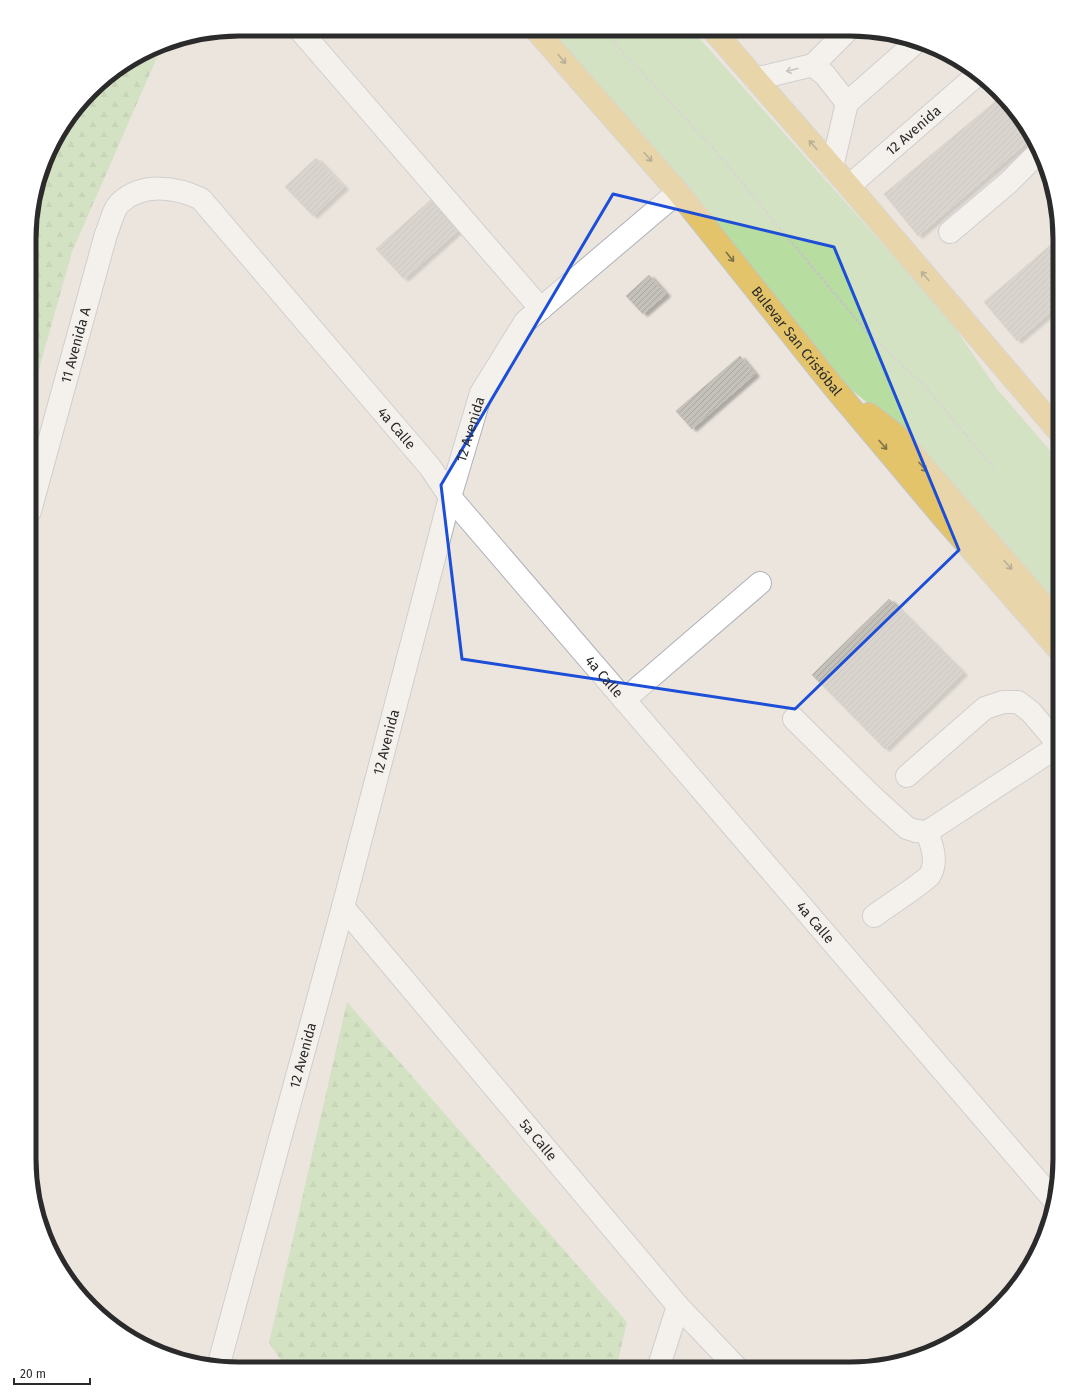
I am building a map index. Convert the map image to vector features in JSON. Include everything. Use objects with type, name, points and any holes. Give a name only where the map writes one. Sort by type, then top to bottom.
[{"type":"main road","name":"Bulevar San Cristóbal","points":[[541,36],[678,192],[832,385],[942,516],[1053,643]]},
{"type":"main road","points":[[718,36],[849,186],[1053,425]]},
{"type":"main road","points":[[944,298],[993,369],[1053,440]]},
{"type":"main road","points":[[832,385],[896,435],[1053,616]]},
{"type":"street","points":[[305,36],[541,309]]},
{"type":"street","points":[[756,79],[813,65],[842,36]]},
{"type":"street","points":[[832,167],[847,103],[912,46]]},
{"type":"street","points":[[813,65],[825,75],[847,103]]},
{"type":"street","name":"12 Avenida","points":[[849,186],[973,78]]},
{"type":"street","points":[[950,232],[1008,184],[1035,156]]},
{"type":"street","name":"4a Calle","points":[[139,192],[159,188],[187,192],[201,199],[430,467],[450,497],[1049,1195]]},
{"type":"street","name":"11 Avenida A","points":[[36,489],[106,234],[119,204],[139,192]]},
{"type":"street","name":"12 Avenida","points":[[220,1361],[344,907],[450,497],[481,392],[525,322],[678,192]]},
{"type":"street","points":[[624,700],[760,583]]},
{"type":"street","points":[[907,776],[985,708],[1003,702],[1018,702],[1027,709],[1053,738]]},
{"type":"street","points":[[794,719],[875,799],[907,828],[916,831],[927,832],[1053,749]]},
{"type":"street","points":[[874,916],[930,875],[934,862],[933,849],[927,832]]},
{"type":"street","name":"5a Calle","points":[[344,907],[678,1306],[731,1362]]},
{"type":"street","points":[[660,1362],[678,1306]]},
{"type":"path","points":[[608,36],[712,147],[866,331],[926,387],[996,470]]},
{"type":"highlighted area","points":[[613,194],[834,247],[959,550],[795,709],[462,659],[441,485]]},
{"type":"green space","points":[[556,36],[697,36],[946,315],[997,389],[1053,454],[1053,602],[912,439],[848,387],[686,185]]},
{"type":"green space","points":[[159,52],[72,252],[36,380],[36,226],[43,187],[51,162],[70,126],[86,105],[105,86],[126,70]]},
{"type":"green space","points":[[347,1002],[627,1322],[618,1362],[282,1362],[269,1343]]},
{"type":"building","points":[[997,100],[1019,126],[1028,141],[918,236],[884,194]]},
{"type":"building","points":[[316,158],[344,187],[313,216],[285,187]]},
{"type":"building","points":[[435,196],[463,226],[404,279],[376,249]]},
{"type":"building","points":[[1053,243],[1053,310],[1017,341],[984,302]]},
{"type":"building","points":[[649,275],[666,294],[643,314],[626,296]]},
{"type":"building","points":[[740,356],[755,374],[692,429],[676,411]]},
{"type":"building","points":[[889,599],[963,673],[885,749],[812,675]]}]
